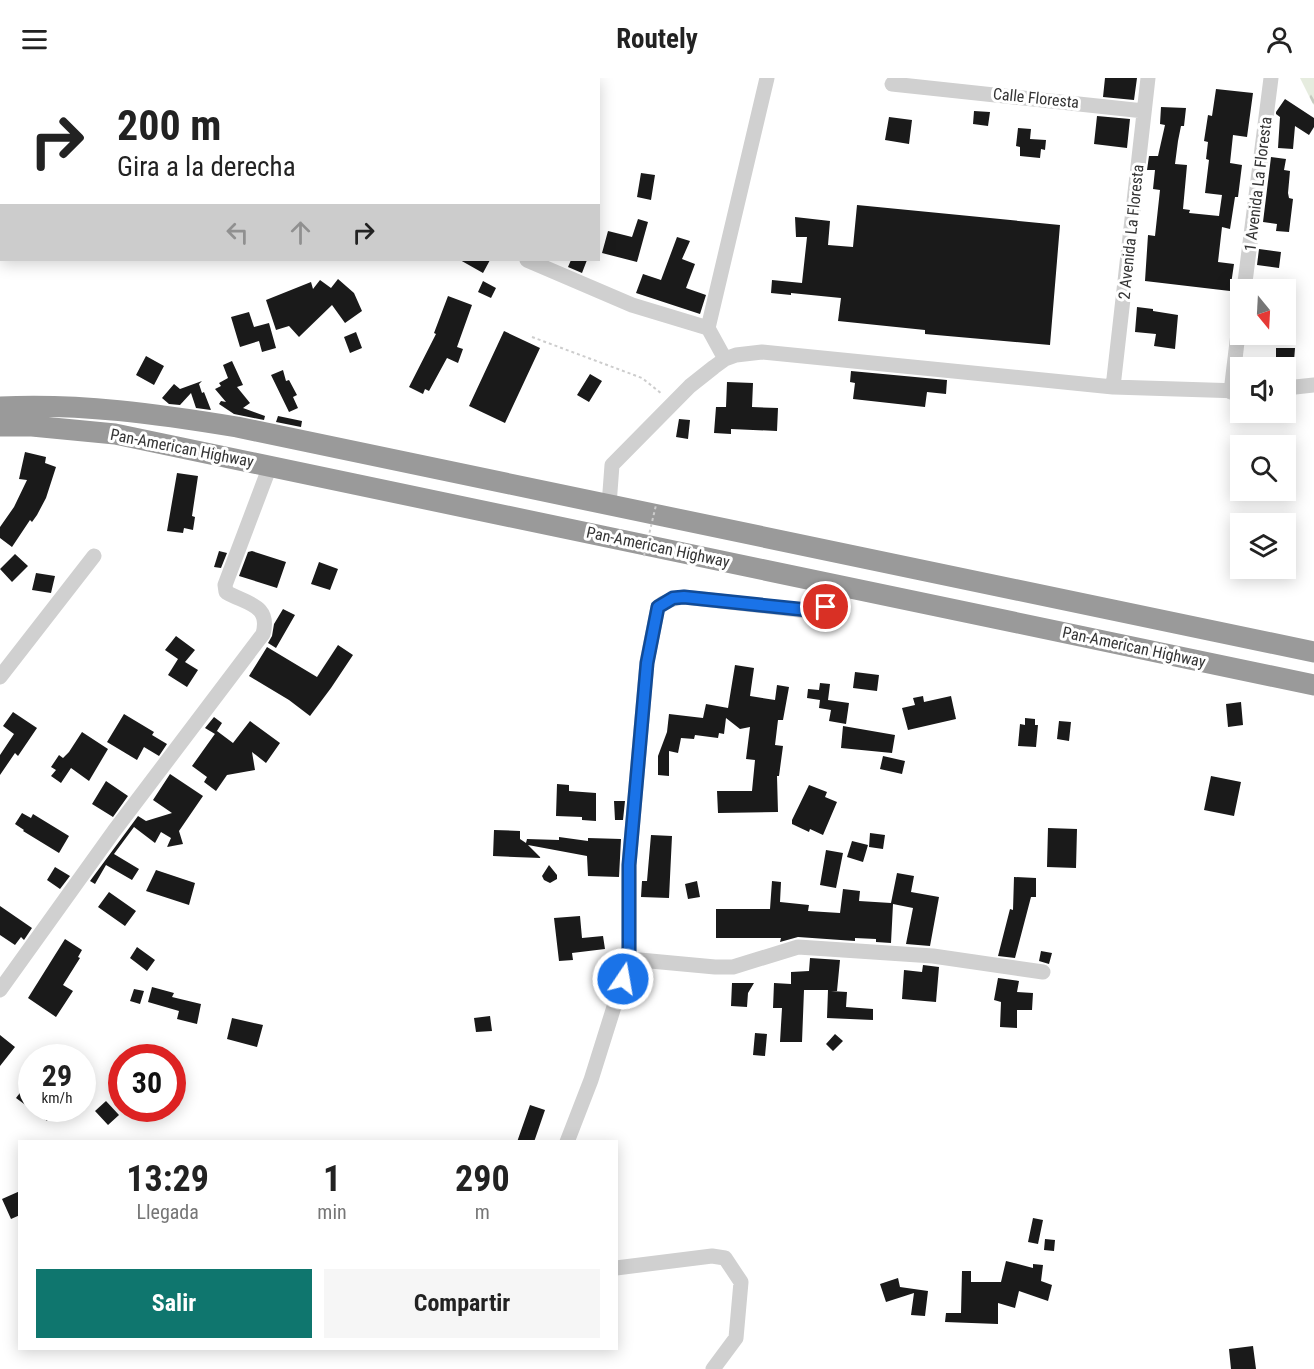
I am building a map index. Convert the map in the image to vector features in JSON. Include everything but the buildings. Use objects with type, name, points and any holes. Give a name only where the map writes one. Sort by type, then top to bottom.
[{"type":"highway","name":"Pan-American Highway","points":[[0,407],[118,410],[237,427],[1314,652]]},
{"type":"highway","name":"Pan-American Highway","points":[[0,426],[32,426],[115,434],[708,557],[832,586],[1314,685]]},
{"type":"highway","points":[[708,557],[723,554],[737,555],[811,570],[826,570],[828,563],[825,555],[806,546]]},
{"type":"highway","points":[[832,586],[831,569],[837,564],[952,582],[980,583]]},
{"type":"street","points":[[725,359],[708,328],[767,78]]},
{"type":"street","name":"2 Avenida La Floresta","points":[[1113,387],[1148,78]]},
{"type":"street","name":"1 Avenida La Floresta","points":[[1245,279],[1271,78]]},
{"type":"street","name":"Calle Floresta","points":[[892,84],[1144,111]]},
{"type":"street","points":[[529,261],[632,305],[708,328]]},
{"type":"street","points":[[609,505],[612,465],[690,386],[725,359],[736,355],[762,352],[1113,387],[1230,392]]},
{"type":"street","points":[[1296,387],[1314,385]]},
{"type":"street","points":[[0,990],[114,831],[263,634],[265,616],[259,608],[226,592],[225,585],[270,466]]},
{"type":"street","points":[[0,677],[94,556]]},
{"type":"street","points":[[568,1140],[591,1080],[629,959],[629,865],[647,663],[658,607],[673,598],[684,597],[808,610],[826,607],[832,586]]},
{"type":"street","points":[[629,959],[715,968],[733,967],[798,947],[933,956],[1043,972]]},
{"type":"street","points":[[618,1268],[712,1256],[725,1258],[741,1282],[736,1338],[713,1369]]},
{"type":"path","points":[[532,337],[642,378],[673,403]]},
{"type":"path","points":[[644,556],[656,505]]},
{"type":"green space","points":[[1300,78],[1314,78],[1314,105],[1313,104]]},
{"type":"route","points":[[623,979],[629,959],[629,865],[647,663],[658,607],[673,598],[684,597],[808,610],[826,607]]}]
